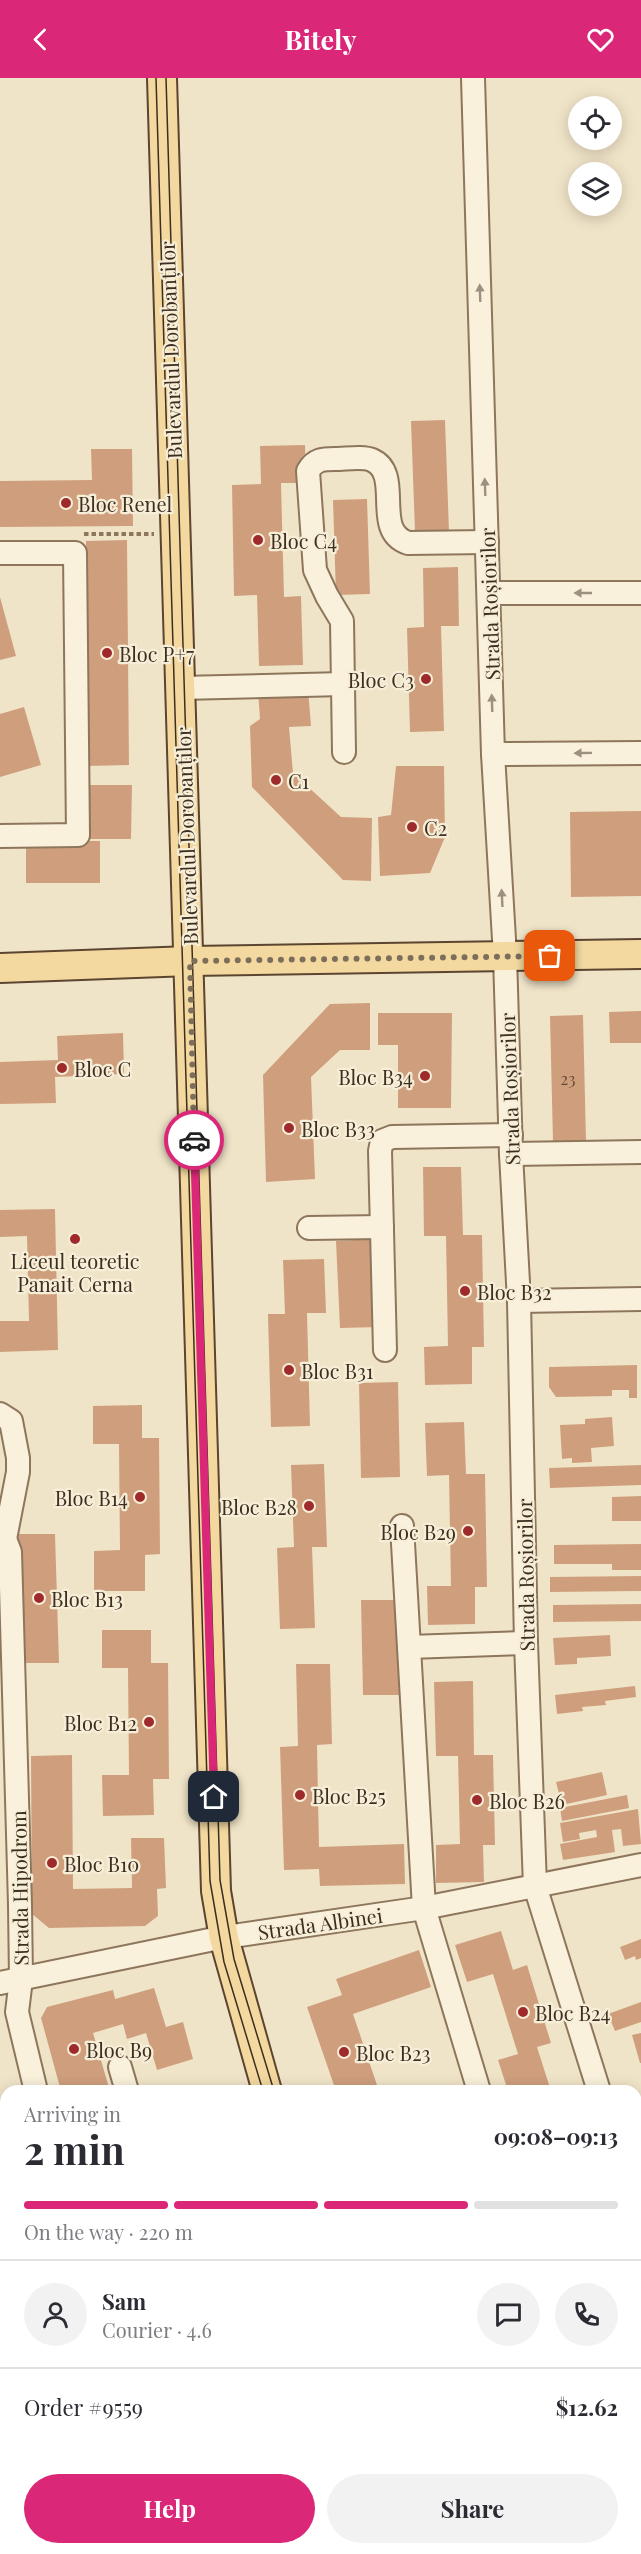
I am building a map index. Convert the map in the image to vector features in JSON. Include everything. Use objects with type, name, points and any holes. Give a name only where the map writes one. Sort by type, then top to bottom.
[{"type":"main road","name":"Bulevardul Dorobanților","points":[[162,78],[216,1879],[224,1938],[265,2085]]},
{"type":"main road","points":[[0,968],[190,961],[641,954]]},
{"type":"street","name":"Strada Roșiorilor","points":[[473,78],[493,754],[505,956],[519,1301],[526,1643],[536,1886],[597,2085]]},
{"type":"street","points":[[344,752],[342,621],[315,570],[308,471],[312,464],[321,459],[372,460],[381,466],[387,480],[391,531],[399,540],[408,543],[487,542]]},
{"type":"street","points":[[0,553],[75,552],[78,836],[0,836]]},
{"type":"street","points":[[489,593],[641,592]]},
{"type":"street","points":[[181,688],[343,684]]},
{"type":"street","points":[[493,754],[641,753]]},
{"type":"street","points":[[385,1350],[382,1141],[392,1137],[641,1152]]},
{"type":"street","points":[[309,1228],[382,1227]]},
{"type":"street","points":[[519,1301],[641,1299]]},
{"type":"street","name":"Strada Hipodrom","points":[[0,1414],[11,1421],[18,1458],[2,1537],[9,1544],[10,1564],[11,1981],[35,2085]]},
{"type":"street","points":[[402,1526],[424,1908],[477,2085]]},
{"type":"street","points":[[409,1647],[526,1643]]},
{"type":"street","name":"Strada Albinei","points":[[11,1981],[224,1938],[424,1908],[641,1865]]},
{"type":"street","points":[[120,2067],[125,2085]]},
{"type":"path","points":[[82,534],[176,534]]},
{"type":"building","points":[[445,420],[449,531],[415,532],[411,421]]},
{"type":"building","name":"Bloc C4","points":[[305,445],[306,483],[281,483],[284,597],[301,596],[303,665],[259,666],[257,595],[234,596],[232,485],[261,484],[260,446]]},
{"type":"building","name":"Bloc Renel","points":[[91,449],[132,449],[133,526],[0,527],[0,481],[92,480]]},
{"type":"building","points":[[367,499],[370,594],[336,595],[333,500]]},
{"type":"building","name":"Bloc P+7","points":[[127,540],[129,765],[88,766],[86,541]]},
{"type":"building","name":"Bloc C3","points":[[458,567],[459,626],[441,626],[444,731],[410,732],[407,628],[424,627],[423,568]]},
{"type":"building","points":[[0,597],[16,656],[0,660]]},
{"type":"building","name":"C1","points":[[308,689],[311,726],[289,727],[293,773],[341,817],[372,818],[371,881],[343,880],[252,787],[250,726],[260,719],[258,691]]},
{"type":"building","points":[[24,707],[41,765],[0,777],[0,714]]},
{"type":"building","name":"C2","points":[[396,766],[444,766],[445,837],[430,873],[380,876],[378,817],[391,815]]},
{"type":"building","points":[[89,785],[132,785],[131,839],[89,839]]},
{"type":"building","points":[[641,811],[641,896],[571,897],[570,812]]},
{"type":"building","points":[[26,841],[100,841],[100,883],[26,883]]},
{"type":"building","name":"Bloc B33","points":[[370,1003],[370,1050],[340,1050],[311,1077],[315,1179],[266,1182],[263,1075],[330,1004]]},
{"type":"building","points":[[641,1011],[641,1043],[610,1043],[609,1012]]},
{"type":"building","name":"Bloc B34","points":[[378,1013],[452,1013],[451,1108],[398,1108],[398,1045],[378,1045]]},
{"type":"building","points":[[583,1015],[586,1141],[553,1142],[550,1016]]},
{"type":"building","name":"Bloc C","points":[[123,1033],[124,1074],[55,1077],[56,1103],[0,1104],[0,1062],[58,1060],[57,1036]]},
{"type":"building","name":"Bloc B32","points":[[423,1167],[461,1167],[463,1235],[482,1235],[484,1347],[472,1347],[472,1384],[425,1385],[424,1347],[448,1346],[446,1236],[424,1236]]},
{"type":"building","points":[[55,1209],[58,1350],[0,1352],[0,1321],[29,1321],[27,1236],[0,1237],[0,1210]]},
{"type":"building","points":[[376,1239],[380,1327],[340,1328],[336,1241]]},
{"type":"building","name":"Bloc B31","points":[[324,1259],[326,1313],[307,1313],[310,1426],[271,1427],[268,1314],[285,1314],[283,1260]]},
{"type":"building","points":[[637,1365],[637,1398],[629,1398],[629,1390],[612,1390],[612,1396],[556,1397],[549,1387],[549,1367]]},
{"type":"building","points":[[398,1382],[400,1477],[361,1478],[359,1383]]},
{"type":"building","name":"Bloc B14","points":[[142,1405],[142,1438],[159,1438],[160,1554],[145,1555],[145,1591],[94,1591],[94,1551],[120,1550],[119,1444],[93,1444],[93,1406]]},
{"type":"building","points":[[612,1417],[614,1446],[591,1448],[592,1462],[572,1463],[572,1458],[562,1459],[560,1425],[585,1424],[585,1419]]},
{"type":"building","name":"Bloc B29","points":[[464,1422],[466,1474],[485,1474],[487,1587],[475,1587],[475,1624],[428,1625],[427,1586],[451,1586],[449,1475],[427,1476],[425,1423]]},
{"type":"building","name":"Bloc B28","points":[[324,1464],[327,1547],[312,1547],[315,1628],[280,1629],[277,1548],[294,1547],[291,1465]]},
{"type":"building","points":[[641,1465],[641,1485],[550,1488],[549,1468]]},
{"type":"building","points":[[641,1496],[641,1521],[612,1521],[612,1497]]},
{"type":"building","name":"Bloc B13","points":[[18,1534],[55,1534],[59,1663],[22,1663]]},
{"type":"building","points":[[641,1544],[641,1570],[612,1570],[612,1564],[554,1564],[554,1545]]},
{"type":"building","points":[[641,1576],[641,1591],[550,1592],[550,1577]]},
{"type":"building","points":[[361,1600],[400,1600],[402,1695],[363,1695]]},
{"type":"building","points":[[641,1604],[641,1621],[553,1622],[553,1605]]},
{"type":"building","name":"Bloc B12","points":[[102,1630],[151,1630],[151,1663],[168,1663],[169,1779],[153,1779],[154,1815],[103,1816],[102,1775],[129,1775],[128,1668],[102,1668]]},
{"type":"building","points":[[610,1635],[611,1656],[577,1658],[577,1664],[555,1665],[553,1638]]},
{"type":"building","name":"Bloc B25","points":[[296,1664],[330,1664],[332,1744],[317,1745],[319,1847],[404,1844],[405,1884],[320,1886],[319,1869],[284,1870],[280,1747],[298,1746]]},
{"type":"building","name":"Bloc B26","points":[[473,1681],[474,1755],[493,1755],[495,1845],[483,1845],[484,1882],[436,1883],[436,1845],[460,1844],[458,1756],[436,1756],[434,1682]]},
{"type":"building","points":[[635,1686],[636,1697],[605,1701],[606,1705],[582,1707],[583,1711],[557,1714],[555,1695]]},
{"type":"building","name":"Bloc B10","points":[[72,1755],[73,1889],[132,1888],[131,1838],[164,1838],[166,1888],[157,1889],[158,1916],[145,1926],[49,1928],[32,1914],[31,1756]]},
{"type":"building","points":[[602,1772],[607,1795],[562,1805],[556,1782]]},
{"type":"building","points":[[627,1795],[629,1808],[562,1821],[560,1808]]},
{"type":"building","points":[[638,1809],[641,1844],[623,1846],[621,1829],[612,1830],[615,1852],[563,1860],[560,1844],[597,1837],[596,1830],[579,1833],[580,1839],[563,1842],[560,1823]]},
{"type":"building","name":"Bloc B24","points":[[501,1931],[513,1970],[527,1965],[551,2043],[537,2047],[549,2085],[506,2085],[498,2060],[518,2054],[493,1974],[467,1982],[455,1945]]},
{"type":"building","points":[[641,1939],[641,1958],[636,1960],[635,1956],[625,1960],[620,1947]]},
{"type":"building","name":"Bloc B23","points":[[419,1950],[431,1987],[353,2014],[377,2085],[334,2085],[307,2007],[342,1995],[336,1979]]},
{"type":"building","name":"Bloc B9","points":[[154,1988],[166,2027],[183,2022],[193,2059],[157,2070],[146,2033],[127,2039],[123,2024],[93,2033],[108,2085],[59,2085],[41,2018],[47,2007],[113,1990],[115,1999]]},
{"type":"building","points":[[641,2002],[641,2022],[615,2031],[608,2014]]},
{"type":"building","points":[[641,2033],[641,2063],[640,2063],[632,2035]]},
{"type":"tram line","points":[[156,78],[210,1881],[224,1962],[261,2085]]},
{"type":"tram line","points":[[166,78],[220,1880],[234,1959],[272,2085]]},
{"type":"way so far","points":[[194,1140],[190,961],[550,956]]},
{"type":"place","name":"Bloc Renel","points":[[66,503]]},
{"type":"place","name":"Bloc C4","points":[[258,540]]},
{"type":"place","name":"Bloc P+7","points":[[107,653]]},
{"type":"place","name":"Bloc C3","points":[[426,679]]},
{"type":"place","name":"C1","points":[[276,780]]},
{"type":"place","name":"C2","points":[[412,827]]},
{"type":"place","name":"Bloc C","points":[[62,1068]]},
{"type":"place","name":"Bloc B34","points":[[425,1076]]},
{"type":"place","name":"Bloc B33","points":[[289,1128]]},
{"type":"place","name":"Liceul teoretic Panait Cerna","points":[[75,1239]]},
{"type":"place","name":"Bloc B32","points":[[465,1291]]},
{"type":"place","name":"Bloc B31","points":[[289,1370]]},
{"type":"place","name":"Bloc B14","points":[[140,1497]]},
{"type":"place","name":"Bloc B28","points":[[309,1506]]},
{"type":"place","name":"Bloc B29","points":[[468,1531]]},
{"type":"place","name":"Bloc B13","points":[[39,1598]]},
{"type":"place","name":"Bloc B12","points":[[149,1722]]},
{"type":"place","name":"Bloc B25","points":[[300,1795]]},
{"type":"place","name":"Bloc B26","points":[[477,1800]]},
{"type":"place","name":"Bloc B10","points":[[52,1863]]},
{"type":"place","name":"Bloc B24","points":[[523,2012]]},
{"type":"place","name":"Bloc B9","points":[[74,2049]]},
{"type":"place","name":"Bloc B23","points":[[344,2052]]},
{"type":"route","points":[[194,1140],[214,1797]]}]
